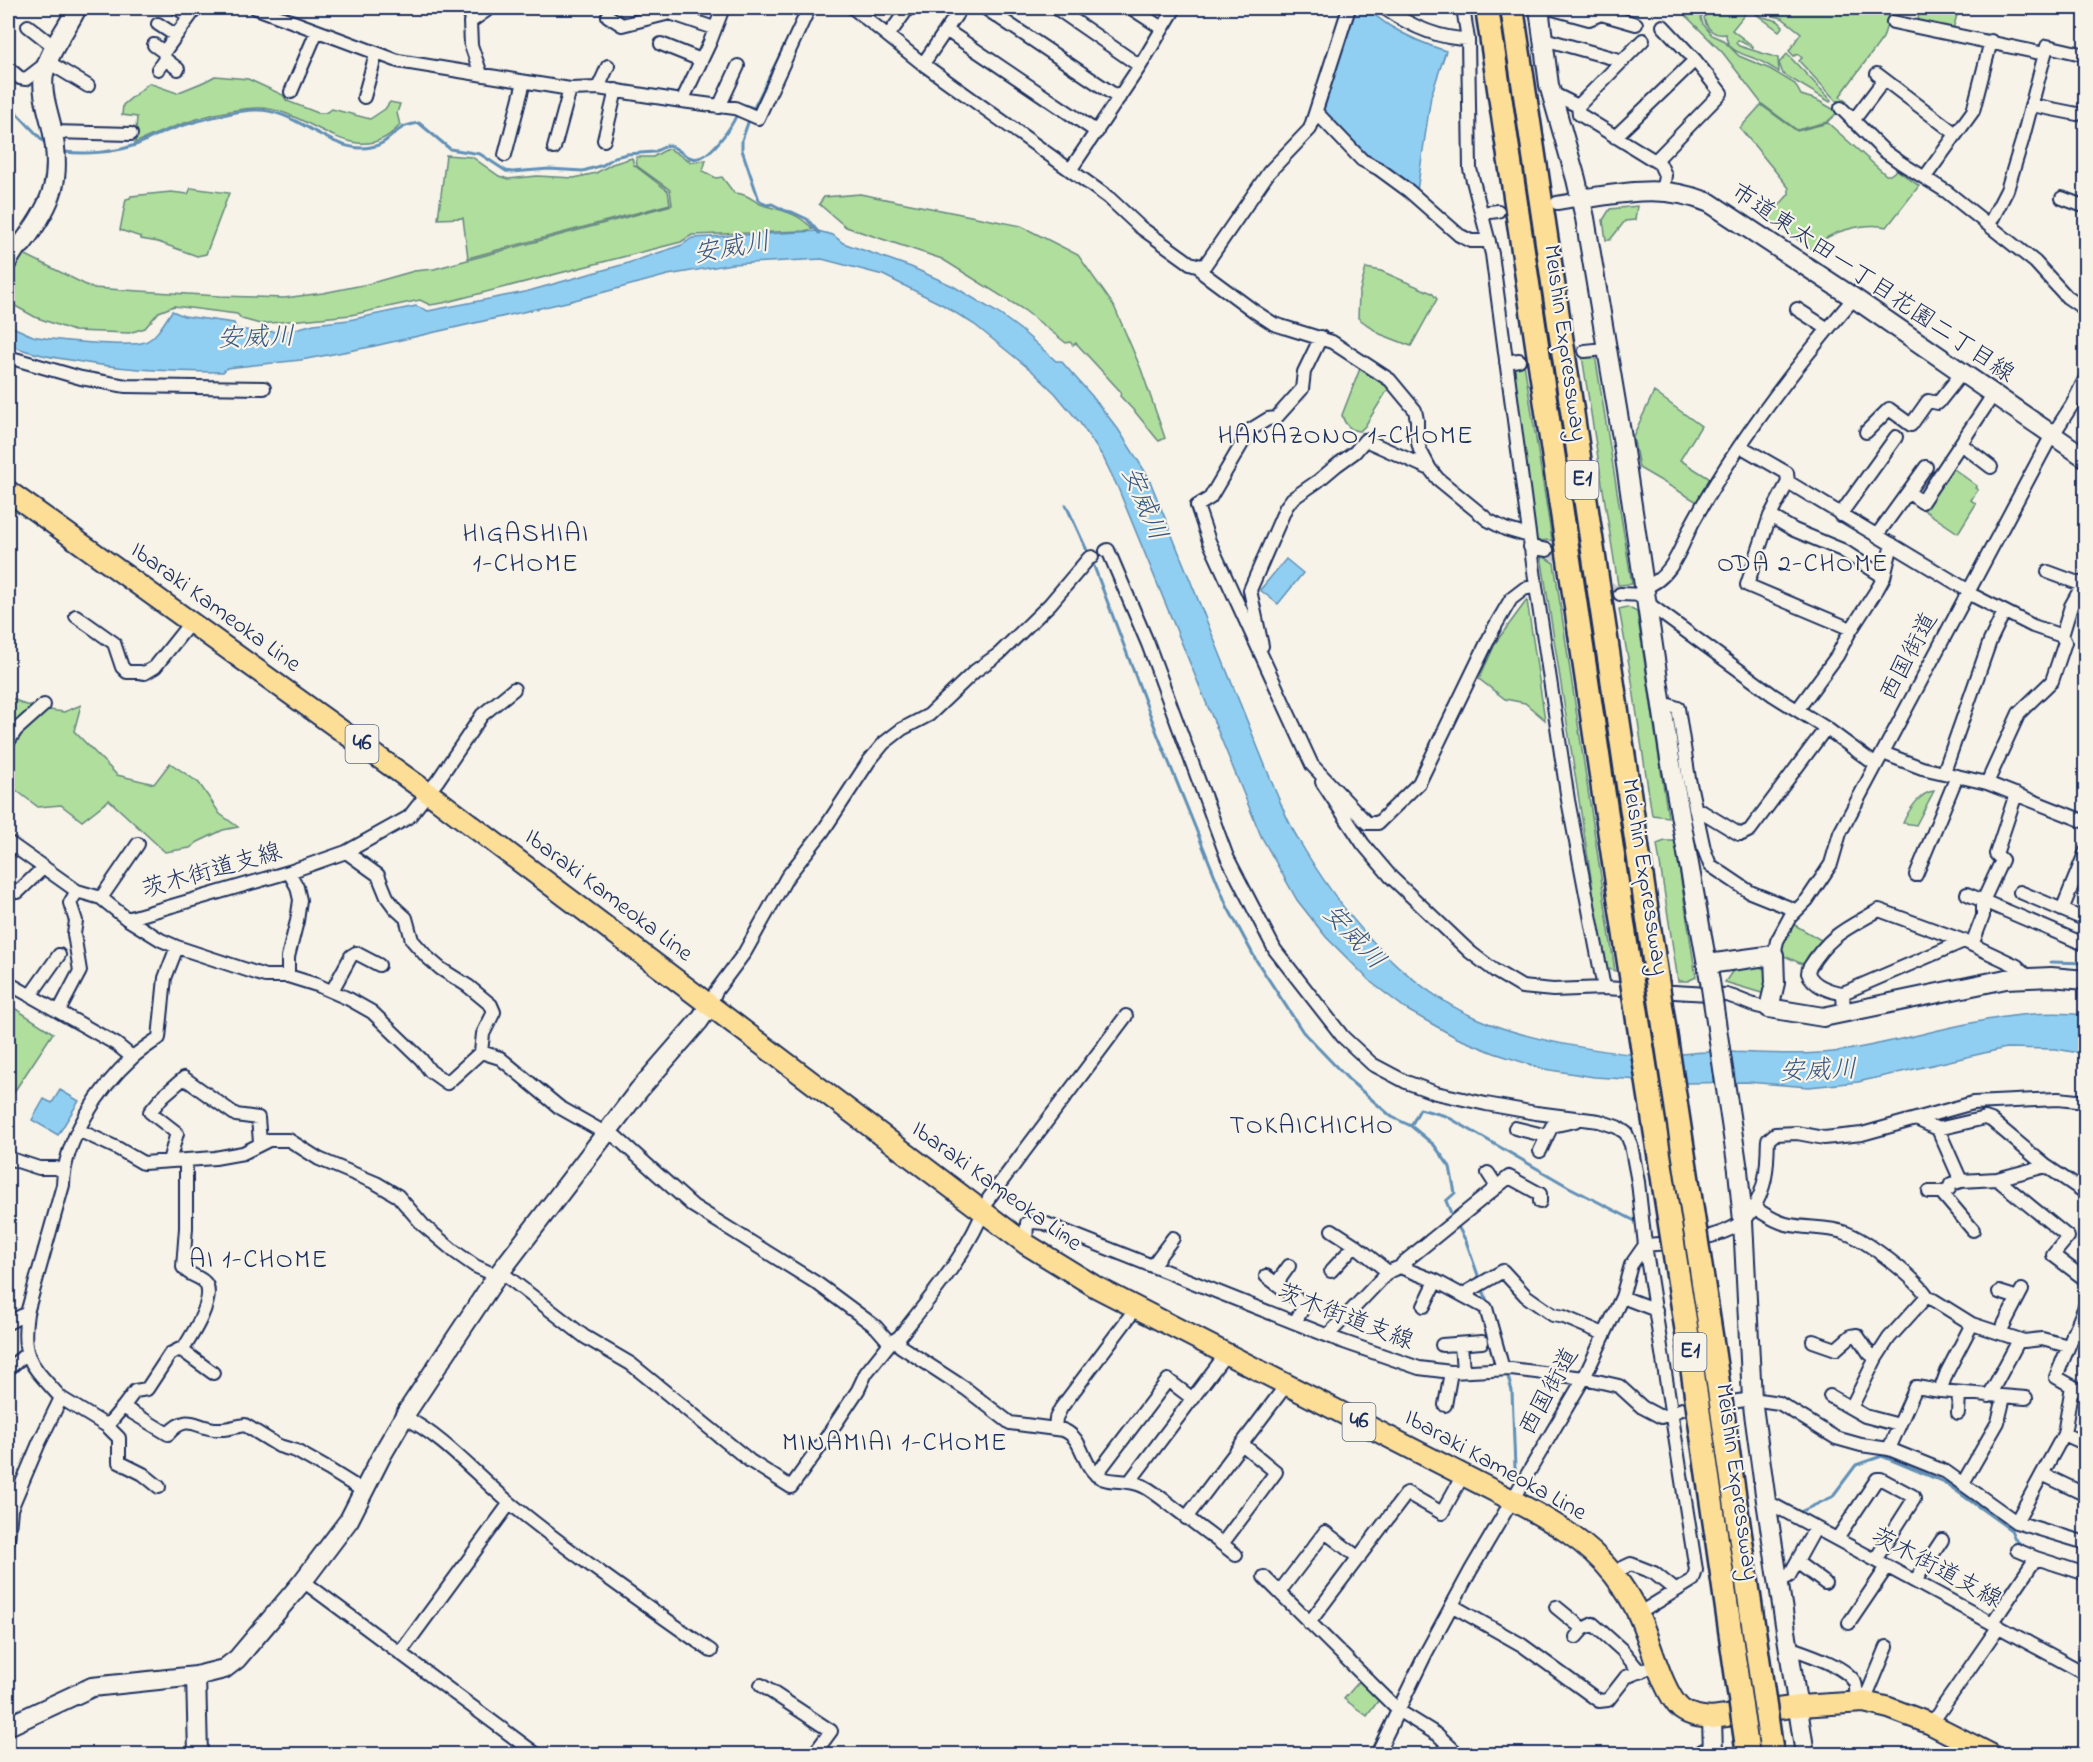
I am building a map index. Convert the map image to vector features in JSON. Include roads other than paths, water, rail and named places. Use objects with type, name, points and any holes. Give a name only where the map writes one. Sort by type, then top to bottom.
[{"type":"highway","name":"Meishin Expressway","points":[[1487,8],[1627,950],[1690,1351],[1748,1755]]},
{"type":"highway","name":"Meishin Expressway","points":[[1512,8],[1772,1755]]},
{"type":"main road","name":"Ibaraki Kameoka Line","points":[[8,491],[428,793],[1026,1245],[1136,1308],[1512,1500],[1570,1533],[1612,1573],[1626,1592],[1638,1614],[1649,1668],[1682,1710],[1701,1718],[1712,1718],[1798,1706],[1860,1702],[1889,1708],[1931,1724],[1990,1755]]},
{"type":"street","points":[[8,266],[40,221],[51,198],[55,167],[53,132],[44,89],[44,75],[77,8]]},
{"type":"street","points":[[177,8],[193,12],[160,56],[178,69]]},
{"type":"street","points":[[256,8],[376,54],[419,65],[570,89],[616,90],[719,107],[744,112],[758,118],[809,8]]},
{"type":"street","points":[[481,74],[471,45],[470,22],[490,8]]},
{"type":"street","points":[[682,101],[710,42],[723,8]]},
{"type":"street","points":[[854,8],[923,64],[1109,198],[1140,227],[1190,263],[1200,266],[1205,265],[1269,172],[1310,129],[1349,8]]},
{"type":"street","points":[[888,36],[908,8]]},
{"type":"street","points":[[923,64],[961,8]]},
{"type":"street","points":[[985,8],[1119,98]]},
{"type":"street","points":[[1056,8],[1140,66]]},
{"type":"street","points":[[1131,8],[1162,28]]},
{"type":"street","points":[[1071,169],[1140,66],[1175,8]]},
{"type":"street","points":[[1384,8],[1401,20],[1435,34],[1468,39]]},
{"type":"street","points":[[1464,8],[1468,39],[1470,169],[1489,242],[1513,361],[1536,586],[1568,800],[1604,988]]},
{"type":"street","points":[[1636,24],[1601,11],[1589,19],[1553,9],[1540,8],[1551,93],[1581,199],[1622,438],[1669,753],[1709,972],[1738,1170],[1748,1214],[1752,1399],[1805,1755]]},
{"type":"street","points":[[608,16],[622,25],[671,10],[714,28]]},
{"type":"street","points":[[1893,22],[2045,54]]},
{"type":"street","points":[[158,24],[175,35]]},
{"type":"street","points":[[28,26],[52,55],[88,86]]},
{"type":"street","points":[[1655,161],[1721,93],[1695,60],[1663,26]]},
{"type":"street","points":[[946,30],[1097,132]]},
{"type":"street","points":[[291,92],[317,31]]},
{"type":"street","points":[[1544,39],[1623,61]]},
{"type":"street","points":[[1643,40],[1578,106],[1578,114],[1655,161],[1665,172],[1663,191]]},
{"type":"street","points":[[1925,177],[1973,111],[1991,41]]},
{"type":"street","points":[[661,44],[701,60]]},
{"type":"street","points":[[1989,225],[2007,190],[2047,46],[2085,55]]},
{"type":"street","points":[[364,97],[376,54]]},
{"type":"street","points":[[8,68],[20,78],[26,79],[52,55]]},
{"type":"street","points":[[1615,137],[1695,60]]},
{"type":"street","points":[[598,88],[608,66]]},
{"type":"street","points":[[719,107],[738,66]]},
{"type":"street","points":[[1853,121],[1880,77],[1956,134]]},
{"type":"street","points":[[505,155],[517,133],[524,82]]},
{"type":"street","points":[[554,148],[570,89]]},
{"type":"street","points":[[604,140],[616,90]]},
{"type":"street","points":[[1551,93],[1578,106]]},
{"type":"street","points":[[2032,105],[2077,114]]},
{"type":"street","points":[[1841,108],[1883,150],[1968,207],[2035,262],[2067,297],[2085,310]]},
{"type":"street","points":[[1316,112],[1362,160],[1379,169],[1409,191],[1459,235],[1471,241],[1489,242]]},
{"type":"street","points":[[53,132],[100,140],[131,134]]},
{"type":"street","name":"市道東太田一丁目花園二丁目線","points":[[1581,199],[1643,190],[1687,195],[1710,203],[1854,298],[2085,458]]},
{"type":"street","points":[[2062,198],[2085,207]]},
{"type":"street","points":[[1557,203],[1581,199]]},
{"type":"street","points":[[1482,213],[1498,210]]},
{"type":"street","points":[[1200,266],[1204,274],[1274,324],[1332,342],[1390,380],[1415,410],[1417,439],[1430,469],[1452,493],[1475,512],[1505,530],[1547,550]]},
{"type":"street","points":[[1645,595],[1669,569],[1703,504],[1740,446],[1802,361],[1854,298]]},
{"type":"street","points":[[1797,309],[1828,329]]},
{"type":"street","points":[[1321,337],[1304,372],[1302,389],[1276,418],[1268,419],[1250,430],[1210,498],[1197,506],[1209,541],[1268,671],[1312,765],[1337,806],[1380,865],[1470,952],[1495,971],[1522,987],[1553,990],[1604,988],[1726,995],[1758,1008],[1823,1017],[2007,979],[2085,980]]},
{"type":"street","points":[[1585,351],[1605,349]]},
{"type":"street","points":[[8,357],[81,378],[126,386],[264,388]]},
{"type":"street","points":[[1866,432],[1889,409],[1911,425],[1928,402],[1938,403],[1962,373]]},
{"type":"street","name":"西国街道","points":[[1774,955],[1777,941],[1796,910],[1807,900],[1831,864],[1840,833],[2052,436],[2072,405],[2085,376]]},
{"type":"street","points":[[1908,492],[1922,502],[1993,395]]},
{"type":"street","points":[[1840,514],[1896,437]]},
{"type":"street","points":[[1268,671],[1250,590],[1286,507],[1292,499],[1318,482],[1355,452],[1365,440],[1430,469]]},
{"type":"street","points":[[1960,444],[1991,467]]},
{"type":"street","points":[[1740,446],[1787,473],[1788,482],[1770,516],[1747,585],[1851,629]]},
{"type":"street","points":[[1877,535],[1926,466]]},
{"type":"street","points":[[1788,482],[2004,612],[2033,626],[2062,636]]},
{"type":"street","points":[[1770,516],[1794,530],[1842,550],[1884,577]]},
{"type":"street","points":[[1798,710],[1837,656],[1884,577],[1892,544]]},
{"type":"street","points":[[1106,551],[1108,550],[1148,645],[1227,857],[1275,950],[1343,1037],[1372,1064],[1406,1082],[1436,1093],[1486,1104],[1585,1120],[1617,1127],[1626,1133],[1631,1145],[1638,1182],[1645,1245],[1696,1570],[1693,1580],[1638,1614]]},
{"type":"street","points":[[8,1726],[92,1687],[196,1676],[224,1669],[237,1659],[303,1581],[350,1520],[383,1453],[404,1418],[499,1274],[605,1133],[699,1021],[710,1005],[716,990],[745,952],[787,877],[823,831],[869,761],[884,743],[902,729],[929,715],[975,670],[999,654],[1050,604],[1091,557]]},
{"type":"street","points":[[1987,783],[2019,713],[2052,681],[2065,642],[2062,636],[2071,606],[2084,583],[2048,572]]},
{"type":"street","points":[[1312,765],[1367,823],[1378,823],[1419,783],[1494,628],[1511,599],[1524,589],[1536,586]]},
{"type":"street","points":[[1620,594],[1645,595],[1773,695],[1879,759],[1987,783],[2085,822]]},
{"type":"street","points":[[1944,772],[1982,663],[2004,612]]},
{"type":"street","points":[[76,616],[114,643],[122,667],[128,672],[145,673],[154,667],[190,623]]},
{"type":"street","name":"茨木街道支線","points":[[8,842],[77,891],[101,898],[127,919],[289,872],[346,852],[409,817],[482,715],[514,689]]},
{"type":"street","points":[[8,742],[16,730],[44,705]]},
{"type":"street","points":[[1663,706],[1678,708],[1689,779],[1704,849],[1710,865],[1750,892],[1796,910]]},
{"type":"street","points":[[1696,810],[1739,834],[1748,832],[1826,728]]},
{"type":"street","points":[[1916,875],[1920,853],[1958,776]]},
{"type":"street","points":[[2016,794],[1996,854],[2002,860],[1983,901],[1983,916],[1968,943],[1844,993],[1830,991],[1812,981],[1808,973],[1809,968],[1827,943],[1839,933],[1879,910],[1968,943],[2018,966],[2029,978]]},
{"type":"street","points":[[101,898],[138,844]]},
{"type":"street","points":[[2062,910],[2085,850]]},
{"type":"street","points":[[127,919],[177,947],[265,976],[288,976],[332,991],[372,1012],[421,1059],[430,1071],[447,1083],[481,1052],[483,1034],[494,1012],[491,1005],[427,957],[412,940],[406,918],[387,897],[378,875],[346,852]]},
{"type":"street","points":[[8,897],[13,890],[18,892],[44,867]]},
{"type":"street","points":[[288,976],[288,957],[300,900],[297,887],[289,872]]},
{"type":"street","points":[[59,1011],[80,971],[74,934],[76,921],[70,903],[77,891]]},
{"type":"street","points":[[2020,892],[2085,920]]},
{"type":"street","points":[[1967,894],[2085,941]]},
{"type":"street","points":[[159,1487],[143,1474],[119,1462],[119,1438],[106,1426],[61,1398],[26,1354],[24,1333],[27,1313],[63,1185],[63,1171],[68,1151],[91,1107],[132,1057],[159,1038],[165,978],[177,947]]},
{"type":"street","points":[[332,991],[351,956],[356,952],[379,965]]},
{"type":"street","points":[[30,996],[59,955]]},
{"type":"street","points":[[1709,972],[1774,955],[1775,983],[1769,1008]]},
{"type":"street","points":[[8,983],[116,1044],[132,1057]]},
{"type":"street","points":[[1844,993],[1844,1013]]},
{"type":"street","points":[[78,1130],[143,1163],[186,1162],[243,1153],[260,1142],[276,1139],[289,1140],[319,1159],[376,1183],[398,1196],[423,1225],[455,1252],[475,1266],[499,1274],[585,1337],[632,1364],[750,1461],[791,1487],[822,1444],[866,1373],[945,1279],[977,1229],[989,1198],[1126,1016]]},
{"type":"street","points":[[481,1052],[500,1058],[559,1107],[616,1137],[693,1206],[818,1284],[900,1346],[966,1389],[1010,1424],[1069,1432],[1076,1439],[1088,1466],[1096,1475],[1103,1480],[1130,1481],[1152,1492],[1236,1555]]},
{"type":"street","points":[[169,1161],[177,1133],[150,1112],[163,1096],[184,1078],[236,1115],[258,1118],[260,1142]]},
{"type":"street","points":[[1645,1245],[1692,1241],[1731,1228],[1748,1214],[1764,1185],[1768,1140],[1775,1134],[1797,1133],[1824,1138],[1853,1135],[1973,1103],[2058,1099],[2085,1102]]},
{"type":"street","points":[[1916,1119],[1938,1129],[1985,1118],[1991,1120],[2046,1166],[2085,1193]]},
{"type":"street","points":[[1540,1151],[1552,1126],[1585,1120]]},
{"type":"street","points":[[1515,1128],[1547,1136]]},
{"type":"street","points":[[1938,1129],[1961,1181]]},
{"type":"street","points":[[8,1158],[39,1168],[56,1168],[63,1171]]},
{"type":"street","points":[[182,1351],[198,1325],[206,1303],[207,1287],[205,1281],[187,1273],[183,1267],[186,1228],[186,1162]]},
{"type":"street","points":[[1973,1230],[1935,1192],[1949,1189],[1951,1184],[1961,1181],[1996,1179],[2046,1166]]},
{"type":"street","points":[[1488,1173],[1497,1187]]},
{"type":"street","points":[[1328,1335],[1394,1269],[1509,1177],[1540,1194],[1540,1202]]},
{"type":"street","points":[[1996,1179],[2068,1237],[2054,1255],[2085,1280]]},
{"type":"street","points":[[1748,1214],[1785,1224],[1827,1228],[1847,1233],[1890,1261],[1922,1287],[1927,1296],[1972,1324],[2019,1340],[2042,1339],[2068,1346]]},
{"type":"street","name":"茨木街道支線","points":[[1026,1245],[1027,1224],[1038,1222],[1073,1233],[1328,1335],[1419,1368],[1457,1372],[1503,1369],[1584,1378],[1619,1386],[1642,1407],[1661,1417],[1672,1414]]},
{"type":"street","points":[[1332,1230],[1394,1269],[1436,1281],[1486,1308],[1503,1369]]},
{"type":"street","points":[[1152,1266],[1173,1238]]},
{"type":"street","points":[[1330,1271],[1355,1245]]},
{"type":"street","name":"西国街道","points":[[1377,1755],[1426,1653],[1584,1378],[1622,1297],[1631,1265],[1645,1245]]},
{"type":"street","points":[[1276,1284],[1290,1266]]},
{"type":"street","points":[[1462,1295],[1503,1271],[1526,1296],[1553,1315],[1564,1317],[1604,1334]]},
{"type":"street","points":[[1266,1276],[1305,1305],[1295,1322]]},
{"type":"street","points":[[1424,1306],[1436,1281]]},
{"type":"street","points":[[1999,1292],[2020,1294],[2000,1332]]},
{"type":"street","points":[[1851,1408],[1876,1358],[1889,1338],[1927,1296]]},
{"type":"street","points":[[1622,1297],[1656,1310]]},
{"type":"street","points":[[2085,1304],[2056,1377],[2085,1393]]},
{"type":"street","points":[[1055,1429],[1056,1418],[1061,1408],[1136,1308]]},
{"type":"street","points":[[8,1323],[27,1313]]},
{"type":"street","points":[[1941,1391],[1947,1372],[1972,1324]]},
{"type":"street","points":[[2073,1333],[2085,1339]]},
{"type":"street","points":[[1826,1358],[1851,1336],[1857,1335],[1869,1353],[1876,1358]]},
{"type":"street","points":[[1989,1396],[2019,1340]]},
{"type":"street","points":[[1813,1341],[1836,1349]]},
{"type":"street","points":[[1442,1345],[1482,1342]]},
{"type":"street","points":[[1445,1405],[1457,1372],[1461,1344]]},
{"type":"street","points":[[106,1426],[135,1391],[147,1389],[170,1354],[180,1349],[213,1373]]},
{"type":"street","points":[[8,1369],[26,1354]]},
{"type":"street","points":[[1130,1481],[1226,1354]]},
{"type":"street","points":[[1096,1475],[1168,1380],[1193,1399]]},
{"type":"street","points":[[1186,1518],[1287,1384]]},
{"type":"street","points":[[2016,1522],[2064,1434],[2072,1386]]},
{"type":"street","points":[[1889,1449],[1916,1387],[2026,1398]]},
{"type":"street","points":[[1958,1413],[1959,1393]]},
{"type":"street","points":[[1830,1396],[1864,1416],[1899,1425]]},
{"type":"street","points":[[1963,1483],[1998,1422],[2004,1397]]},
{"type":"street","points":[[8,1541],[11,1509],[61,1398]]},
{"type":"street","points":[[1672,1414],[1685,1408],[1752,1399],[1779,1403],[1844,1441],[1889,1449],[1946,1472],[2016,1522],[2085,1542]]},
{"type":"street","points":[[123,1407],[168,1434],[182,1422],[220,1430],[245,1425],[279,1446],[296,1451],[328,1469],[364,1492]]},
{"type":"street","points":[[404,1418],[437,1440],[510,1503],[613,1583],[711,1651]]},
{"type":"street","points":[[2064,1434],[2085,1444]]},
{"type":"street","points":[[1222,1544],[1276,1472],[1242,1444]]},
{"type":"street","points":[[2042,1474],[2085,1495]]},
{"type":"street","points":[[1309,1623],[1407,1493],[1442,1513],[1463,1475]]},
{"type":"street","points":[[1837,1539],[1876,1479],[1881,1479],[1913,1496],[1914,1499],[1875,1560]]},
{"type":"street","name":"茨木街道支線","points":[[1766,1501],[2085,1674]]},
{"type":"street","points":[[400,1653],[510,1503]]},
{"type":"street","points":[[1778,1582],[1789,1575],[1798,1563],[1815,1529]]},
{"type":"street","points":[[1280,1591],[1325,1532],[1359,1558]]},
{"type":"street","points":[[1915,1581],[1942,1540]]},
{"type":"street","points":[[2017,1550],[2085,1574]]},
{"type":"street","points":[[1931,1724],[2036,1558]]},
{"type":"street","points":[[1612,1573],[1631,1563],[1654,1573],[1675,1590]]},
{"type":"street","points":[[1798,1563],[1825,1582]]},
{"type":"street","points":[[1849,1623],[1855,1607],[1887,1567]]},
{"type":"street","points":[[1264,1577],[1399,1711],[1438,1735],[1458,1755]]},
{"type":"street","points":[[303,1581],[536,1755]]},
{"type":"street","points":[[1453,1606],[1522,1645],[1599,1701],[1608,1700],[1626,1677],[1649,1668]]},
{"type":"street","points":[[1556,1607],[1580,1633],[1593,1624],[1622,1650],[1649,1668]]},
{"type":"street","points":[[1788,1647],[1825,1661],[1850,1676],[1856,1686],[1860,1702]]},
{"type":"street","points":[[1860,1702],[1887,1647]]},
{"type":"street","points":[[196,1676],[198,1755]]},
{"type":"street","points":[[761,1685],[831,1731],[813,1755]]},
{"type":"street","points":[[1707,1752],[1712,1718]]},
{"type":"water","points":[[1354,8],[1369,12],[1404,34],[1446,51],[1431,96],[1417,191],[1360,152],[1321,109]]},
{"type":"water","name":"安威川","points":[[818,231],[833,235],[843,243],[911,267],[953,286],[998,313],[1056,361],[1061,361],[1092,396],[1118,429],[1148,476],[1275,790],[1297,837],[1332,891],[1374,942],[1397,965],[1450,1004],[1478,1019],[1540,1039],[1586,1048],[1651,1056],[1707,1052],[1801,1054],[1833,1052],[1990,1019],[2053,1013],[2085,1015],[2085,1054],[2056,1049],[2006,1048],[1858,1082],[1809,1087],[1747,1082],[1687,1083],[1594,1077],[1544,1069],[1457,1038],[1409,1011],[1372,983],[1326,937],[1297,900],[1261,836],[1118,488],[1103,457],[1080,423],[1055,393],[1032,371],[975,325],[943,305],[883,275],[822,259],[732,264],[668,275],[571,301],[370,347],[301,360],[227,368],[223,372],[165,371],[108,366],[54,358],[8,344],[8,325],[33,336],[107,344],[136,344],[149,340],[157,333],[172,311],[184,316],[234,323],[236,329],[262,332],[288,331],[314,324],[349,320],[416,306],[428,311],[525,292],[625,264],[682,245],[692,238]]},
{"type":"water","points":[[1286,559],[1303,573],[1278,604],[1260,590]]},
{"type":"water","points":[[60,1090],[79,1101],[58,1135],[32,1120],[44,1099],[52,1103]]},
{"type":"waterway","points":[[754,108],[797,20]]},
{"type":"waterway","points":[[8,104],[48,146]]},
{"type":"waterway","points":[[739,108],[740,104],[754,108]]},
{"type":"waterway","points":[[64,152],[116,150],[139,144],[154,136],[192,123],[255,110],[270,111],[285,116],[328,138],[356,148],[376,146],[398,130],[419,123],[450,149],[480,154],[506,171],[549,169],[583,171],[603,165],[615,157],[654,152],[668,145],[689,157],[698,158],[705,155],[719,142],[737,114]]},
{"type":"waterway","points":[[750,117],[742,140],[742,150],[759,200],[766,205],[772,204],[807,219],[819,233]]},
{"type":"waterway","points":[[1066,505],[1089,555]]},
{"type":"waterway","points":[[1092,561],[1157,733],[1227,906],[1256,960],[1303,1032],[1349,1080],[1392,1117],[1411,1126],[1434,1145],[1450,1167],[1455,1193],[1446,1201],[1453,1218]]},
{"type":"waterway","points":[[2051,962],[2086,963]]},
{"type":"waterway","points":[[1411,1126],[1420,1109],[1446,1116],[1569,1187],[1637,1222]]},
{"type":"waterway","points":[[1456,1223],[1466,1241],[1480,1281]]},
{"type":"waterway","points":[[1482,1287],[1488,1304]]},
{"type":"waterway","points":[[1507,1373],[1512,1391],[1515,1468],[1519,1479]]},
{"type":"waterway","points":[[1800,1512],[1832,1497],[1856,1465],[1882,1456],[1944,1482],[2011,1530],[2015,1539],[2024,1547]]},
{"type":"waterway","points":[[2070,1563],[2086,1567]]},
{"type":"tunnel","points":[[1519,360],[1585,351]]},
{"type":"tunnel","points":[[1547,550],[1620,594]]},
{"type":"district","name":"HANAZONO 1-CHOME","points":[[1346,437]]},
{"type":"district","name":"HIGASHIAI 1-CHOME","points":[[526,550]]},
{"type":"district","name":"ODA 2-CHOME","points":[[1803,565]]},
{"type":"district","name":"TOKAICHICHO","points":[[1312,1127]]},
{"type":"district","name":"AI 1-CHOME","points":[[259,1261]]},
{"type":"district","name":"MINAMIAI 1-CHOME","points":[[895,1444]]}]
